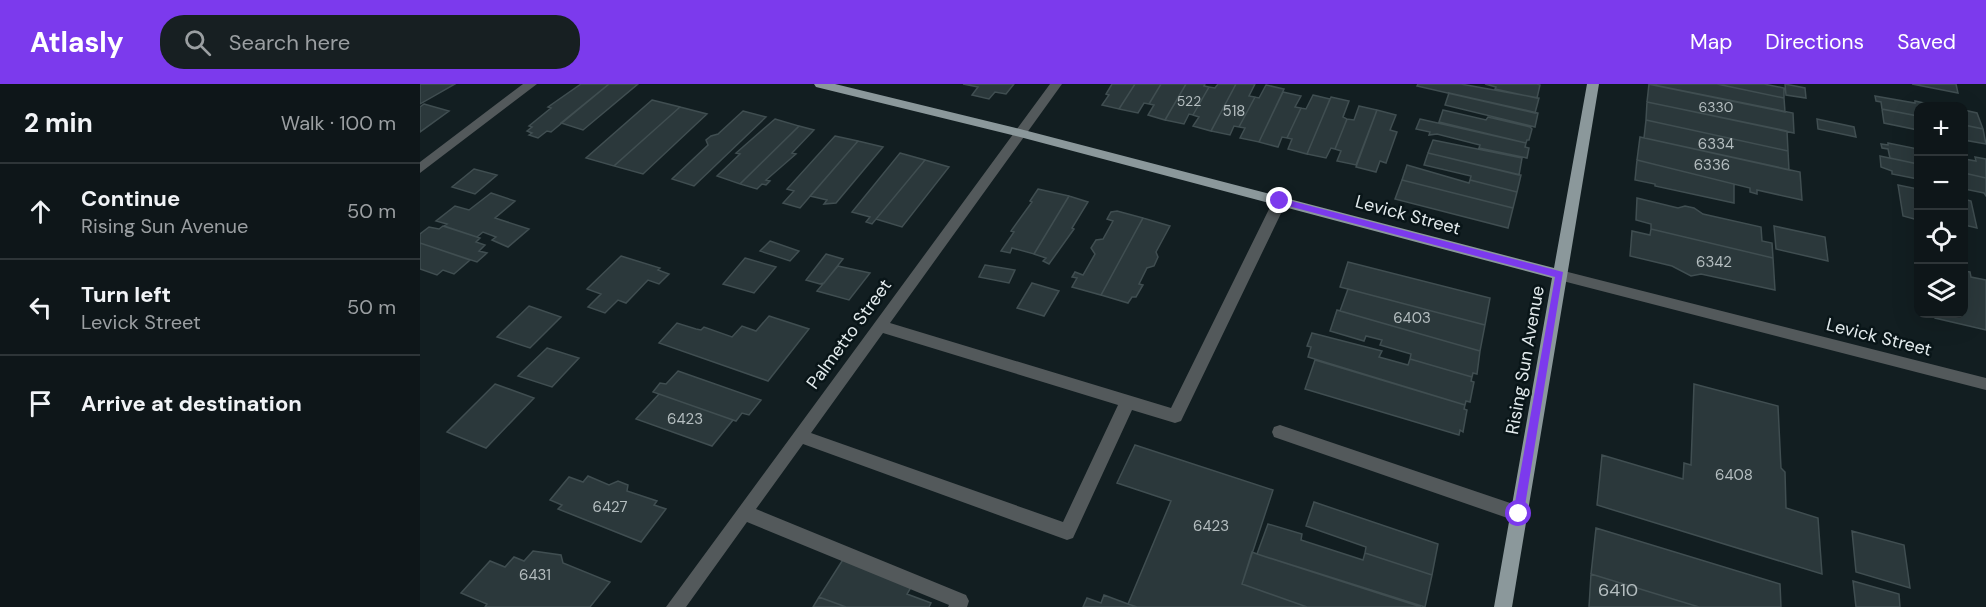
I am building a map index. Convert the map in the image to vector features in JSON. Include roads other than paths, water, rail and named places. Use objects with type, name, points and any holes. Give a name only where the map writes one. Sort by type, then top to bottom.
[{"type":"main road","name":"Levick Street","points":[[820,84],[1020,133],[1560,274]]},
{"type":"main road","name":"Rising Sun Avenue","points":[[1503,607],[1593,84]]},
{"type":"street","points":[[420,169],[531,84]]},
{"type":"street","name":"Palmetto Street","points":[[675,607],[1056,84]]},
{"type":"street","points":[[879,326],[1175,416],[1280,201]]},
{"type":"street","name":"Levick Street","points":[[1560,274],[1986,384]]},
{"type":"street","points":[[800,436],[1067,532],[1128,402]]},
{"type":"street","points":[[1280,432],[1519,514]]},
{"type":"street","points":[[744,512],[960,601],[957,607]]}]
